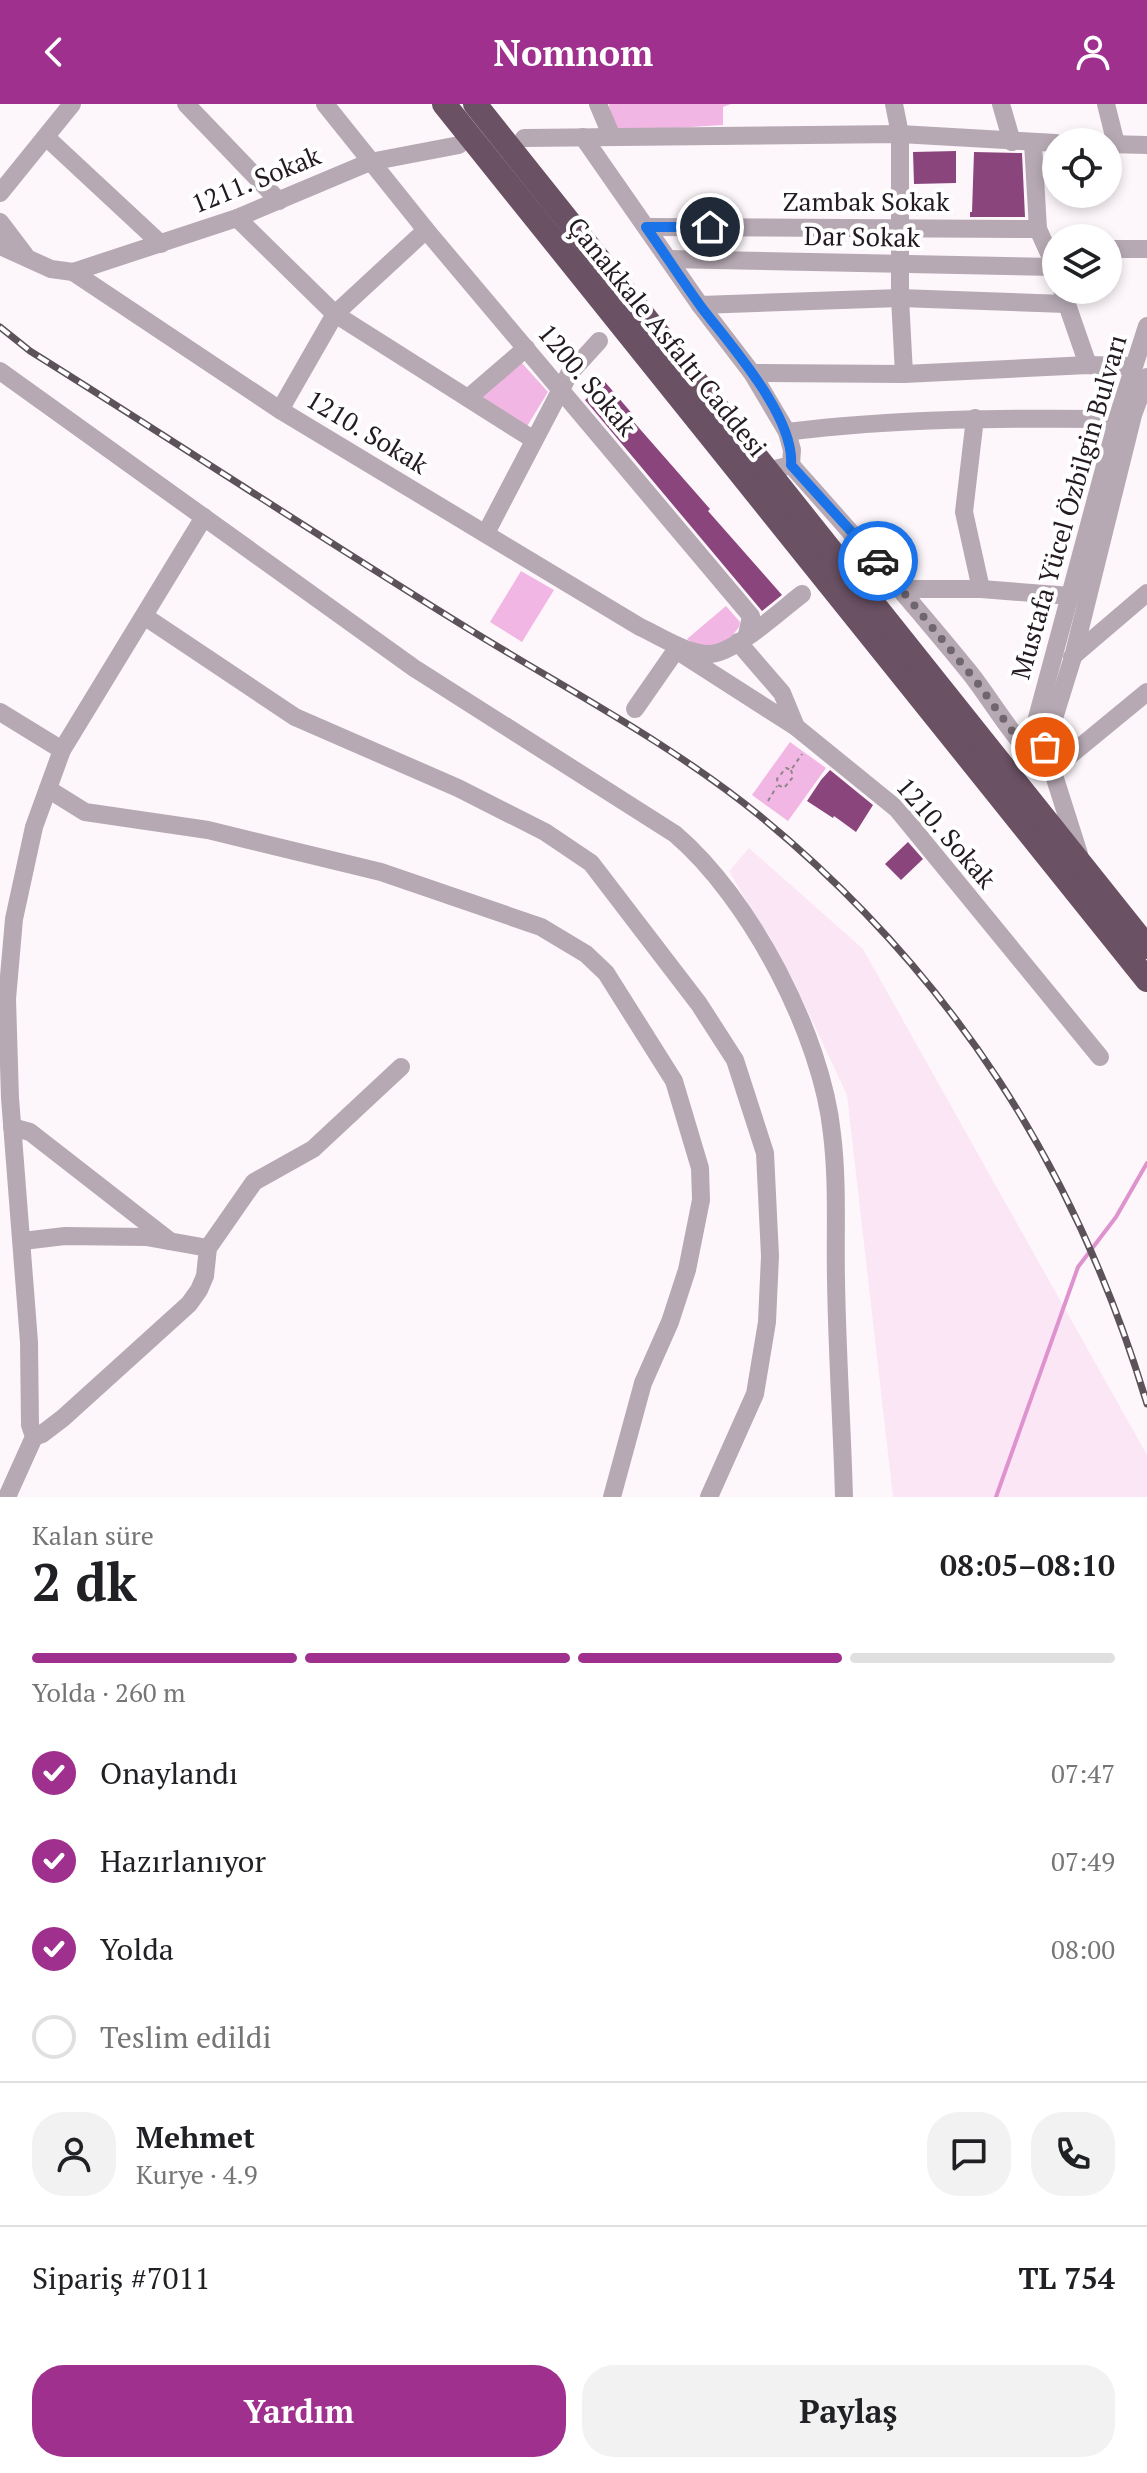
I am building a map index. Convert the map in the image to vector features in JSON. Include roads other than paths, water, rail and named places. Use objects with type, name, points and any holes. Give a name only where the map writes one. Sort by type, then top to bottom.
[{"type":"highway","name":"Çanakkale Asfaltı Caddesi","points":[[444,104],[1147,980]]},
{"type":"highway","name":"Çanakkale Asfaltı Caddesi","points":[[475,104],[1147,947]]},
{"type":"street","points":[[0,193],[72,104]]},
{"type":"street","points":[[186,104],[279,201]]},
{"type":"street","name":"1200. Sokak","points":[[325,104],[426,230],[751,616],[742,639]]},
{"type":"street","points":[[598,104],[612,137]]},
{"type":"street","points":[[894,104],[900,134],[900,298],[904,374]]},
{"type":"street","points":[[1001,104],[1012,142]]},
{"type":"street","points":[[1106,104],[1110,128]]},
{"type":"street","points":[[524,138],[900,134],[1042,143]]},
{"type":"street","points":[[46,137],[161,244]]},
{"type":"street","points":[[583,137],[700,305],[752,373],[787,432],[792,450],[791,465],[1033,744]]},
{"type":"street","points":[[1033,143],[1038,229],[1042,235]]},
{"type":"street","points":[[1122,144],[1147,145]]},
{"type":"street","name":"1211. Sokak","points":[[73,272],[237,218],[370,162],[459,145]]},
{"type":"street","points":[[237,218],[335,314],[534,440]]},
{"type":"street","name":"Zambak Sokak","points":[[646,227],[1038,229]]},
{"type":"street","points":[[280,410],[335,314],[426,230]]},
{"type":"street","name":"1210. Sokak","points":[[2,233],[26,257],[51,269],[73,272],[280,410],[640,627],[796,727],[897,809],[1100,1057]]},
{"type":"street","points":[[1122,249],[1147,249]]},
{"type":"street","name":"Dar Sokak","points":[[668,259],[1042,268]]},
{"type":"street","points":[[700,305],[1042,297]]},
{"type":"street","points":[[1066,304],[1088,365]]},
{"type":"street","name":"Mustafa Yücel Özbilgin Bulvarı","points":[[1033,744],[1073,657],[1140,372],[1147,326]]},
{"type":"street","points":[[486,533],[569,374],[599,341]]},
{"type":"street","points":[[468,398],[526,348]]},
{"type":"street","points":[[752,373],[904,374],[1088,365],[1140,372]]},
{"type":"street","points":[[0,371],[439,685],[675,834],[732,896],[758,938],[814,1049],[832,1131],[844,1497]]},
{"type":"street","points":[[787,432],[856,423],[1129,415]]},
{"type":"street","name":"Mustafa Yücel Özbilgin Bulvarı","points":[[1084,868],[1051,771],[1033,744],[1071,596],[1129,415]]},
{"type":"street","points":[[975,418],[964,512],[981,589]]},
{"type":"street","points":[[767,471],[791,465]]},
{"type":"street","points":[[7,1497],[34,1437],[30,1425],[29,1342],[12,1127],[7,999],[14,919],[34,827],[62,750],[204,517]]},
{"type":"street","points":[[901,589],[981,589],[1071,596]]},
{"type":"street","points":[[1054,659],[1073,657],[1147,593]]},
{"type":"street","points":[[796,727],[782,693],[742,639],[802,594]]},
{"type":"street","points":[[144,616],[295,717],[458,788],[545,832],[591,863],[699,1004],[735,1060],[765,1153],[770,1256],[767,1322],[755,1394],[709,1497]]},
{"type":"street","name":"1210. Sokak","points":[[640,627],[692,650],[712,654],[742,639]]},
{"type":"street","points":[[635,709],[676,650]]},
{"type":"street","points":[[1051,771],[1144,701]]},
{"type":"street","points":[[0,712],[62,750]]},
{"type":"street","points":[[48,789],[85,812],[208,830],[381,872],[541,927],[586,954],[606,973],[674,1081],[700,1168],[701,1200],[687,1270],[670,1322],[643,1383],[612,1497]]},
{"type":"street","points":[[34,1437],[63,1418],[189,1304],[205,1276],[208,1248],[254,1182],[313,1149],[401,1067]]},
{"type":"street","points":[[12,1127],[30,1132],[170,1241]]},
{"type":"street","points":[[23,1241],[65,1236],[146,1237],[208,1248]]},
{"type":"waterway","points":[[996,1497],[1078,1267],[1116,1217],[1147,1163]]},
{"type":"railway","points":[[0,327],[30,351],[351,556],[688,763],[760,816],[829,877],[891,941],[948,1009],[998,1080],[1044,1155],[1083,1234],[1118,1317],[1147,1404]]}]
